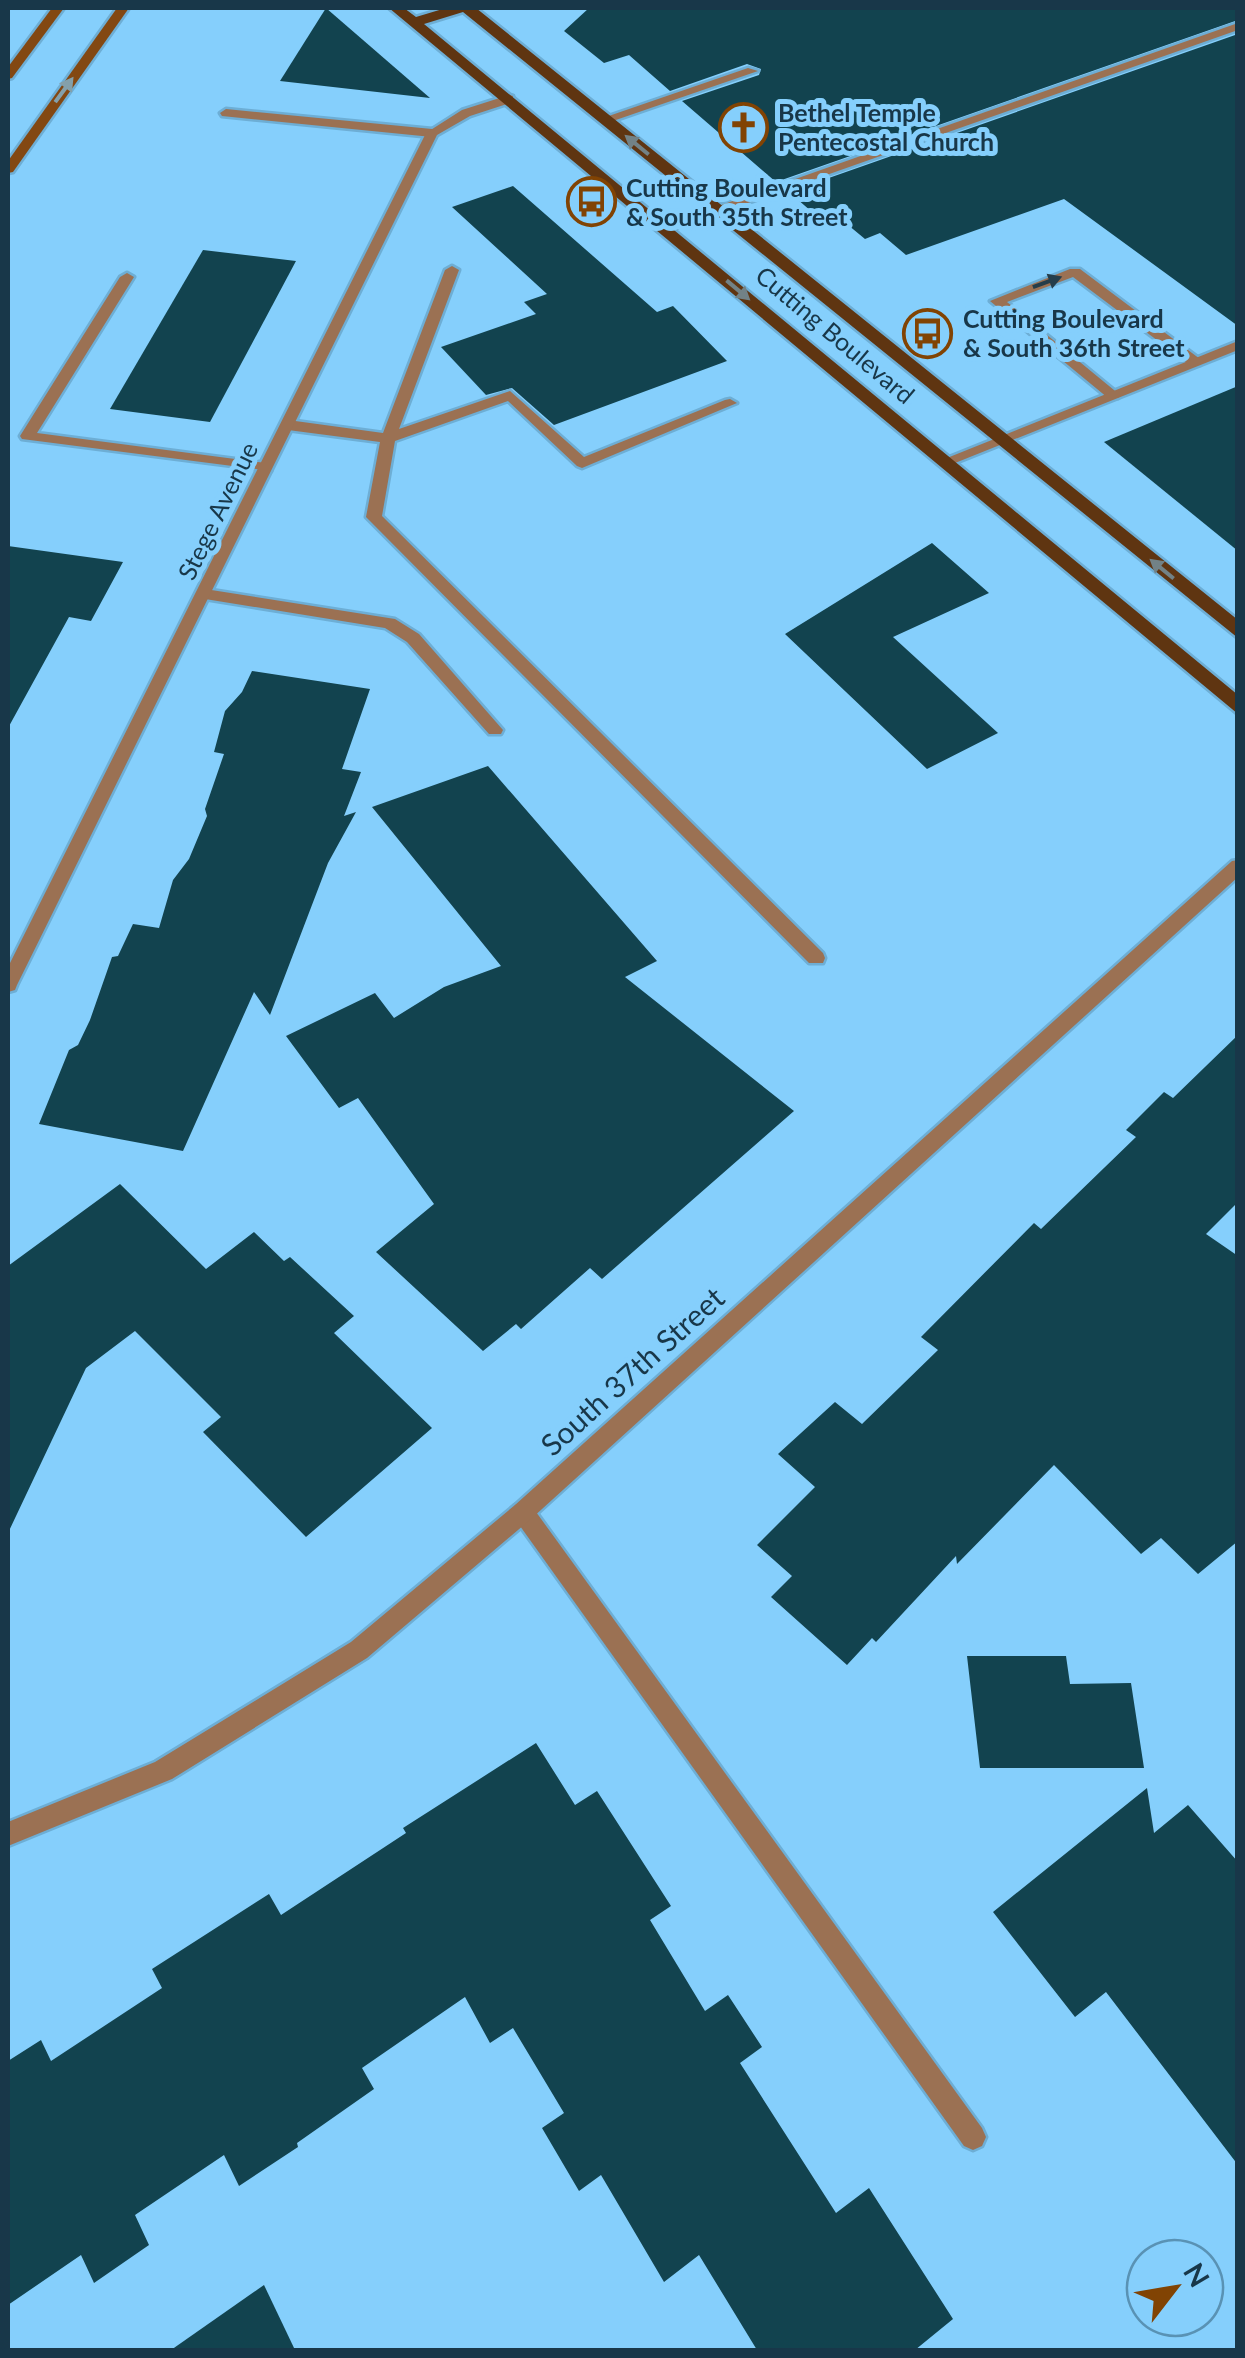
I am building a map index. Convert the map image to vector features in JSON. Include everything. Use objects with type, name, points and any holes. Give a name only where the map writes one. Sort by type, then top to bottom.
[{"type":"main road","points":[[8,75],[58,8]]},
{"type":"main road","points":[[8,170],[123,8]]},
{"type":"main road","name":"Cutting Boulevard","points":[[396,8],[1238,706]]},
{"type":"main road","points":[[414,22],[463,8]]},
{"type":"main road","name":"Cutting Boulevard","points":[[463,8],[1238,630]]},
{"type":"street","points":[[663,228],[1238,26]]},
{"type":"street","points":[[606,120],[752,72]]},
{"type":"street","points":[[226,112],[432,133],[466,113],[509,99]]},
{"type":"street","name":"Stege Avenue","points":[[8,985],[432,133]]},
{"type":"street","points":[[452,270],[388,438],[374,517],[816,958]]},
{"type":"street","points":[[1112,395],[997,300],[1075,272],[1195,362]]},
{"type":"street","points":[[127,277],[27,436],[266,468]]},
{"type":"street","points":[[946,462],[1238,345]]},
{"type":"street","points":[[288,424],[388,438],[510,395],[582,463],[730,403]]},
{"type":"street","points":[[204,594],[389,624],[414,638],[496,730]]},
{"type":"street","name":"South 37th Street","points":[[8,1834],[163,1772],[360,1650],[523,1512],[1238,866]]},
{"type":"street","points":[[523,1512],[973,2138]]},
{"type":"building","points":[[326,8],[430,98],[280,81]]},
{"type":"building","points":[[589,8],[1238,8],[1238,20],[776,182],[682,101],[759,75],[761,69],[747,64],[670,91],[629,55],[604,63],[564,31]]},
{"type":"building","points":[[1238,34],[1238,326],[1064,199],[906,255],[880,233],[865,239],[842,220],[827,225],[789,192]]},
{"type":"building","points":[[513,186],[657,312],[673,306],[727,361],[554,425],[512,388],[486,395],[441,347],[536,314],[524,302],[547,294],[452,207]]},
{"type":"building","points":[[203,250],[296,261],[210,422],[110,409]]},
{"type":"building","points":[[1238,386],[1238,551],[1104,442]]},
{"type":"building","points":[[932,543],[989,593],[893,637],[998,733],[927,769],[785,634]]},
{"type":"building","points":[[8,546],[123,562],[91,621],[69,617],[8,728]]},
{"type":"building","points":[[252,671],[370,689],[342,769],[361,772],[344,816],[356,812],[328,863],[270,1015],[254,992],[183,1151],[39,1124],[69,1050],[78,1045],[90,1020],[112,957],[118,956],[133,924],[159,928],[173,880],[189,859],[207,816],[205,809],[224,754],[214,752],[225,711],[242,692]]},
{"type":"building","points":[[488,766],[657,961],[625,977],[794,1111],[602,1279],[590,1268],[521,1329],[516,1324],[483,1351],[376,1252],[434,1204],[358,1098],[339,1108],[286,1036],[375,993],[394,1018],[444,987],[501,966],[372,807]]},
{"type":"building","points":[[1238,1035],[1238,1202],[1206,1234],[1238,1256],[1238,1541],[1198,1574],[1161,1538],[1141,1554],[1054,1465],[957,1564],[956,1556],[876,1642],[872,1638],[847,1665],[771,1597],[792,1576],[757,1545],[815,1487],[778,1454],[835,1402],[862,1424],[938,1350],[921,1337],[1034,1223],[1041,1229],[1136,1137],[1126,1130],[1164,1092],[1173,1098]]},
{"type":"building","points":[[120,1184],[206,1269],[254,1232],[284,1261],[290,1257],[354,1316],[334,1333],[432,1428],[306,1537],[203,1432],[221,1417],[135,1331],[86,1368],[8,1533],[8,1266]]},
{"type":"building","points":[[967,1656],[1066,1656],[1070,1684],[1131,1683],[1144,1768],[980,1768]]},
{"type":"building","points":[[536,1743],[575,1805],[597,1791],[671,1906],[650,1920],[705,2011],[728,1995],[762,2047],[740,2063],[836,2213],[869,2188],[953,2319],[915,2350],[757,2350],[699,2255],[664,2282],[601,2175],[579,2191],[542,2128],[564,2113],[513,2028],[490,2043],[465,1997],[362,2068],[374,2089],[297,2143],[298,2147],[239,2186],[224,2155],[135,2215],[149,2245],[94,2283],[81,2255],[8,2305],[8,2061],[41,2040],[51,2061],[162,1988],[152,1969],[269,1894],[281,1915],[406,1833],[403,1828]]},
{"type":"building","points":[[1147,1788],[1154,1833],[1188,1805],[1238,1862],[1238,2165],[1106,1992],[1075,2017],[993,1912]]},
{"type":"building","points":[[264,2285],[295,2350],[171,2350]]},
{"type":"place","name":"Bethel Temple Pentecostal Church","points":[[743,127]]},
{"type":"place","name":"Cutting Boulevard & South 35th Street","points":[[591,202]]},
{"type":"place","name":"Cutting Boulevard & South 36th Street","points":[[928,333]]}]
